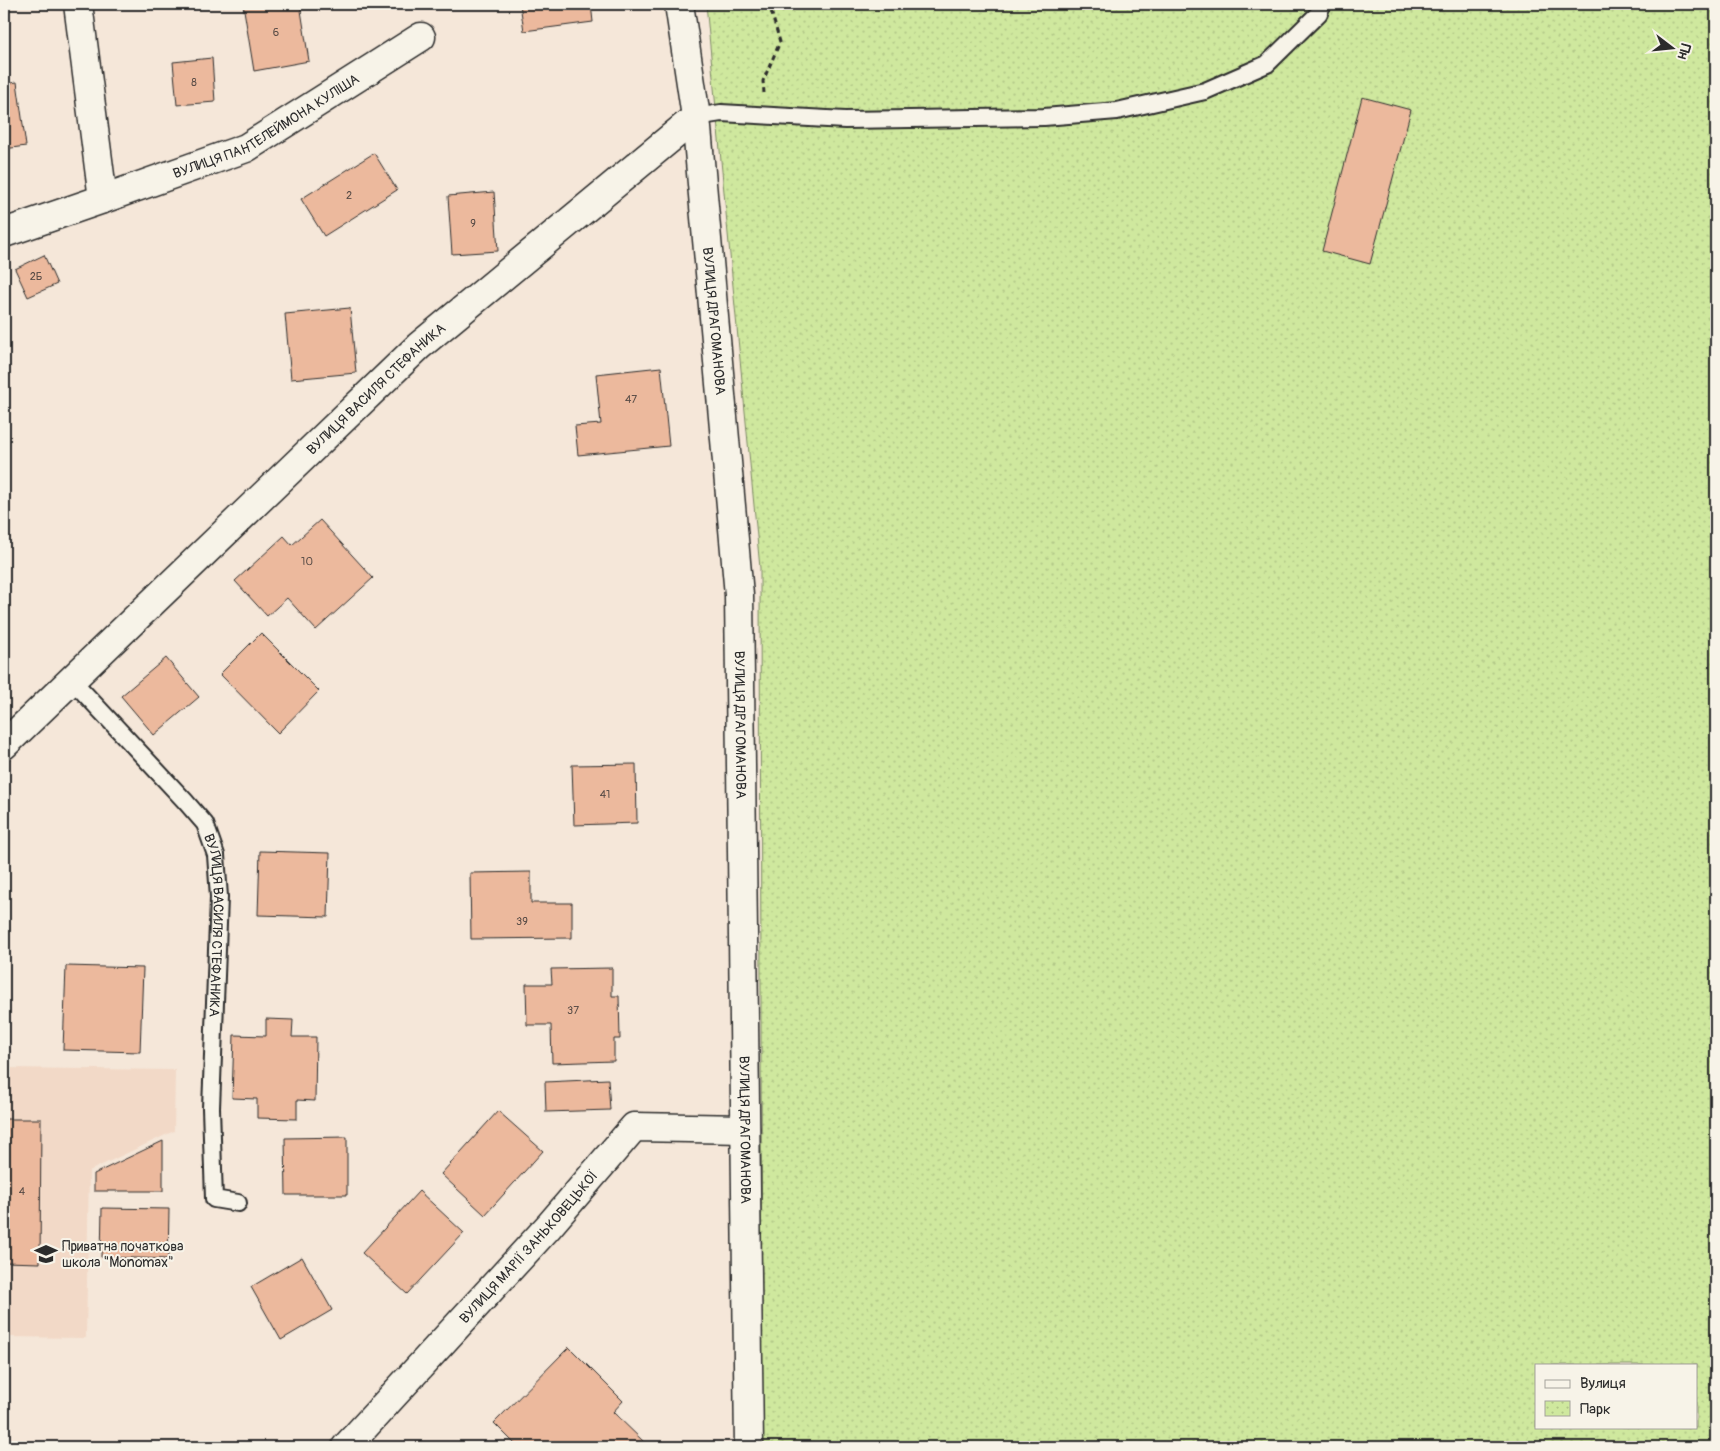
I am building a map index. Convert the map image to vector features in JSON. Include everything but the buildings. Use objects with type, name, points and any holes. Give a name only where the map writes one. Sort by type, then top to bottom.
[{"type":"street","points":[[78,4],[103,199]]},
{"type":"street","name":"ВУЛИЦЯ ДРАГОМАНОВА","points":[[679,4],[696,117],[739,595],[749,1447]]},
{"type":"street","name":"ВУЛИЦЯ ПАНТЕЛЕЙМОНА КУЛІША","points":[[4,233],[246,148],[421,37]]},
{"type":"street","name":"ВУЛИЦЯ ВАСИЛЯ СТЕФАНИКА","points":[[4,745],[419,346],[696,117]]},
{"type":"street","name":"ВУЛИЦЯ МАРІЇ ЗАНЬКОВЕЦЬКОЇ","points":[[346,1447],[549,1226],[634,1127],[745,1129]]},
{"type":"lane","points":[[696,117],[721,113],[844,120],[1044,117],[1117,111],[1205,90],[1267,64],[1319,13],[1322,4]]},
{"type":"lane","name":"ВУЛИЦЯ ВАСИЛЯ СТЕФАНИКА","points":[[72,680],[205,824],[216,855],[219,897],[211,1108],[214,1199],[238,1203]]},
{"type":"path","points":[[766,117],[763,81],[780,42],[769,4]]},
{"type":"shaded area","name":"Приватна початкова школа \"Monomax\"","points":[[4,1068],[175,1070],[174,1131],[89,1171],[86,1338],[4,1337]]},
{"type":"green space","points":[[706,4],[1716,4],[1716,1447],[762,1447],[760,568]]},
{"type":"place","name":"Приватна початкова школа \"Monomax\"","points":[[46,1254]]}]
